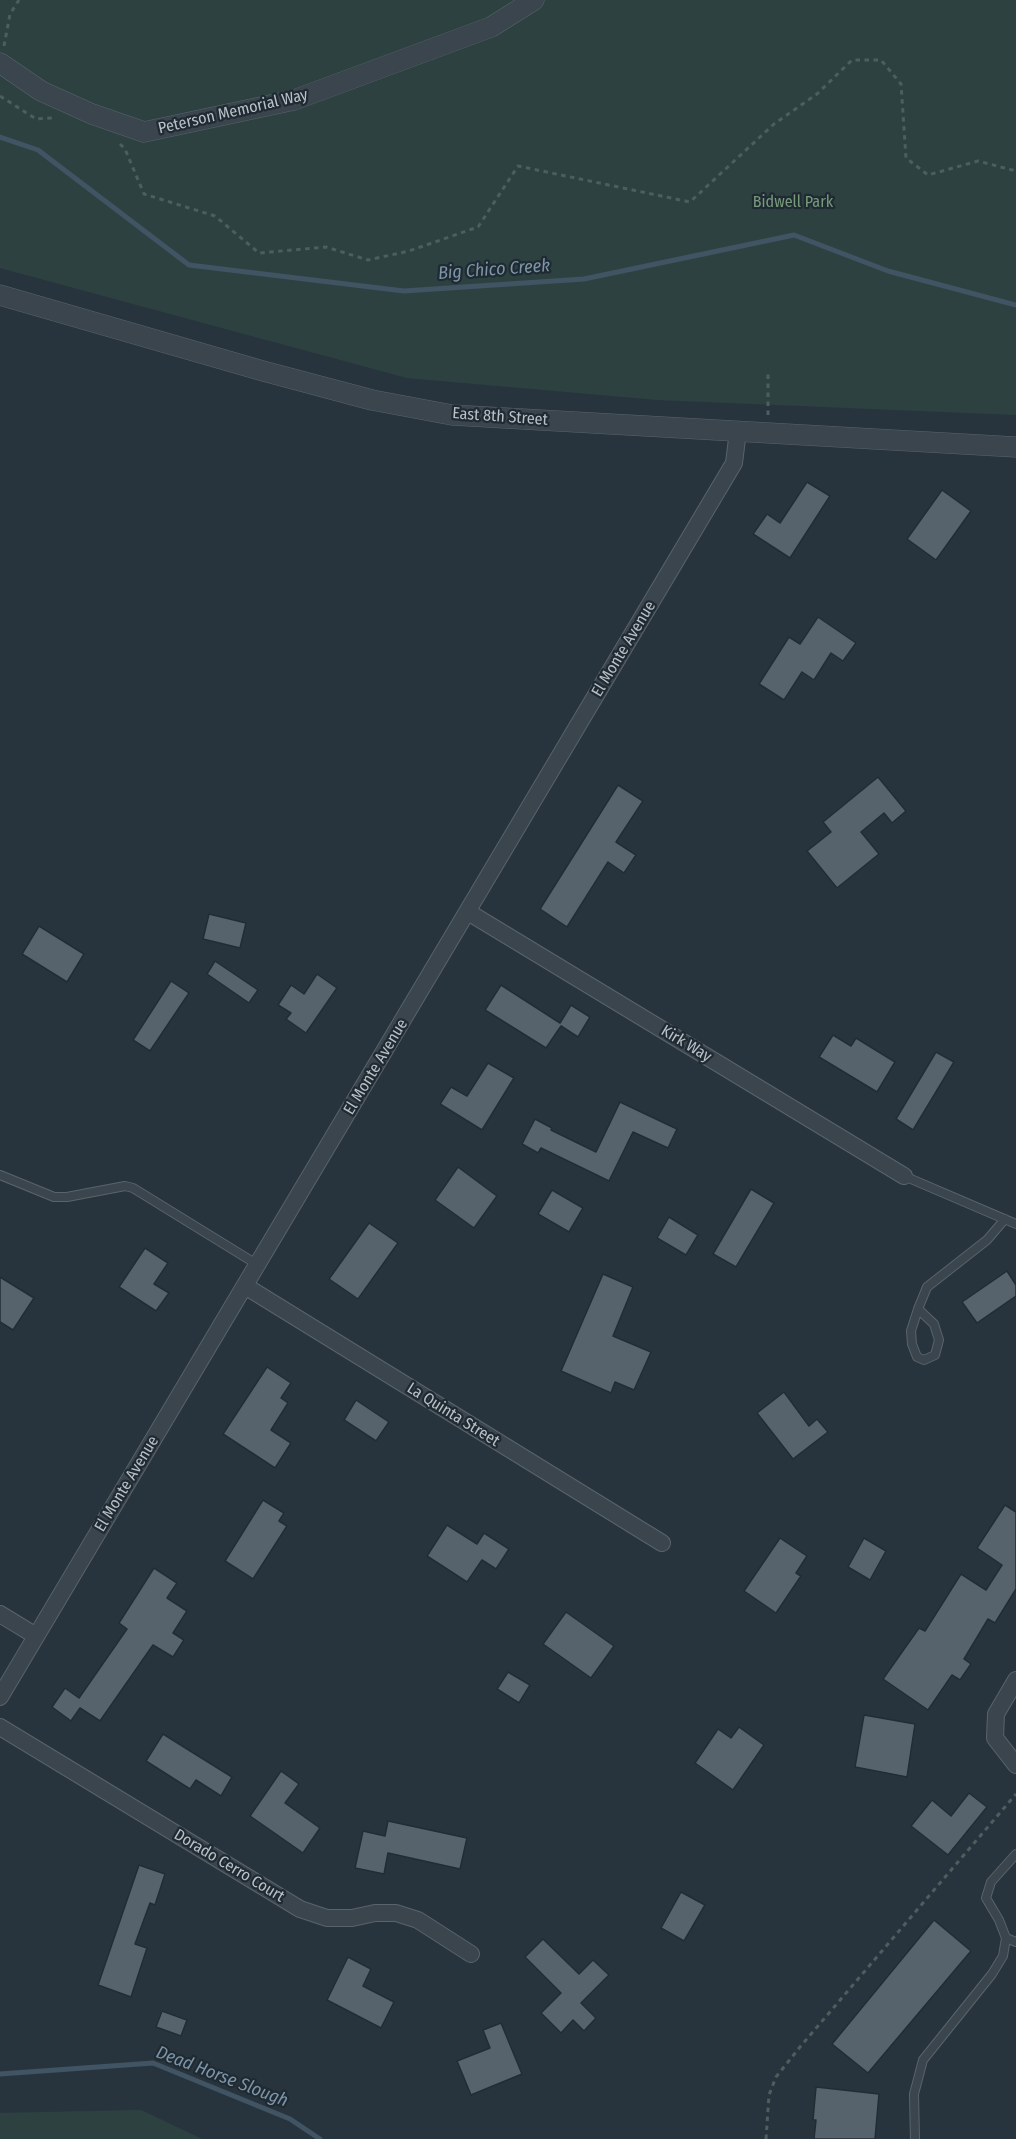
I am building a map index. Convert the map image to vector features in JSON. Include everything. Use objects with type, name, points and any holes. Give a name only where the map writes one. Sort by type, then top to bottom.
[{"type":"street","name":"Peterson Memorial Way","points":[[0,63],[41,91],[92,114],[144,132],[294,100],[491,27],[534,0]]},
{"type":"street","name":"East 8th Street","points":[[0,295],[263,372],[372,400],[441,413],[1016,447]]},
{"type":"street","name":"El Monte Avenue","points":[[0,1697],[734,463],[738,431]]},
{"type":"street","name":"Kirk Way","points":[[468,912],[904,1176]]},
{"type":"street","name":"La Quinta Street","points":[[245,1286],[662,1543]]},
{"type":"street","points":[[0,1614],[36,1636]]},
{"type":"street","points":[[1016,1680],[996,1714],[995,1738],[1016,1765]]},
{"type":"street","name":"Dorado Cerro Court","points":[[0,1727],[300,1909],[327,1918],[352,1918],[375,1913],[396,1913],[418,1920],[471,1954]]},
{"type":"lane","points":[[0,1175],[54,1197],[67,1197],[125,1186],[133,1188],[258,1265]]},
{"type":"lane","points":[[904,1176],[1016,1224]]},
{"type":"lane","points":[[918,1309],[934,1324],[939,1340],[934,1355],[924,1360],[917,1357],[912,1344],[911,1331],[922,1295],[931,1282],[987,1240],[1005,1220]]},
{"type":"lane","points":[[915,2139],[914,2094],[923,2060],[992,1974],[1002,1956],[1006,1938],[986,1898],[991,1881],[1016,1854]]},
{"type":"lane","points":[[1006,1938],[1016,1942]]},
{"type":"path","points":[[0,63],[10,14],[19,0]]},
{"type":"path","points":[[117,140],[125,149],[144,194],[215,216],[259,253],[326,247],[368,260],[409,251],[478,227],[518,166],[690,202],[774,124],[818,94],[852,60],[881,60],[901,84],[906,158],[928,175],[978,161],[1016,171]]},
{"type":"path","points":[[758,416],[768,417],[768,372]]},
{"type":"path","points":[[766,2139],[769,2095],[777,2077],[1016,1794]]},
{"type":"green space","name":"Bidwell Park","points":[[0,0],[1016,0],[1016,415],[658,400],[407,378],[0,268]]},
{"type":"green space","points":[[141,2110],[202,2139],[0,2139],[0,2113]]},
{"type":"building","points":[[807,482],[830,496],[790,558],[753,534],[767,514],[780,523]]},
{"type":"building","points":[[942,490],[971,511],[936,560],[907,539]]},
{"type":"building","points":[[818,617],[856,643],[843,661],[831,653],[814,680],[802,672],[784,700],[759,684],[789,637],[800,644]]},
{"type":"building","points":[[878,777],[906,811],[892,823],[884,813],[861,832],[879,854],[837,888],[807,851],[831,832],[823,822]]},
{"type":"building","points":[[618,785],[643,801],[616,842],[636,855],[624,873],[608,862],[567,927],[540,909]]},
{"type":"building","points":[[209,914],[246,923],[240,948],[203,939]]},
{"type":"building","points":[[39,926],[84,954],[67,982],[22,954]]},
{"type":"building","points":[[215,961],[258,990],[249,1003],[207,974]]},
{"type":"building","points":[[317,974],[337,988],[306,1033],[286,1019],[291,1013],[278,1005],[291,985],[304,994]]},
{"type":"building","points":[[171,981],[189,993],[150,1051],[133,1040]]},
{"type":"building","points":[[501,985],[560,1023],[571,1005],[590,1017],[578,1037],[561,1026],[546,1048],[485,1010]]},
{"type":"building","points":[[833,1035],[851,1046],[856,1038],[895,1062],[877,1092],[819,1057]]},
{"type":"building","points":[[936,1052],[954,1062],[913,1130],[896,1119]]},
{"type":"building","points":[[488,1063],[514,1078],[482,1130],[440,1104],[451,1087],[467,1096]]},
{"type":"building","points":[[620,1102],[677,1129],[668,1148],[633,1132],[609,1181],[541,1148],[538,1153],[522,1144],[535,1119],[552,1128],[551,1130],[596,1152]]},
{"type":"building","points":[[458,1167],[497,1196],[474,1228],[435,1200]]},
{"type":"building","points":[[751,1189],[774,1203],[736,1267],[713,1254]]},
{"type":"building","points":[[552,1190],[583,1208],[569,1232],[538,1214]]},
{"type":"building","points":[[669,1217],[698,1235],[686,1255],[657,1238]]},
{"type":"building","points":[[369,1223],[398,1243],[358,1299],[329,1279]]},
{"type":"building","points":[[145,1248],[168,1263],[154,1284],[169,1293],[156,1311],[119,1287]]},
{"type":"building","points":[[1007,1271],[1016,1285],[1016,1296],[977,1323],[962,1302]]},
{"type":"building","points":[[603,1274],[633,1287],[613,1336],[651,1352],[634,1390],[615,1382],[611,1393],[561,1371]]},
{"type":"building","points":[[0,1277],[34,1298],[13,1330],[0,1322]]},
{"type":"building","points":[[267,1367],[291,1383],[281,1398],[288,1403],[271,1430],[291,1443],[275,1468],[223,1434]]},
{"type":"building","points":[[784,1392],[809,1426],[817,1419],[828,1432],[793,1459],[757,1413]]},
{"type":"building","points":[[356,1400],[389,1422],[376,1441],[344,1420]]},
{"type":"building","points":[[263,1500],[284,1513],[279,1521],[287,1526],[253,1579],[225,1561]]},
{"type":"building","points":[[1005,1505],[1016,1512],[1016,1589],[995,1623],[988,1619],[964,1659],[971,1664],[960,1680],[952,1675],[928,1710],[883,1679],[919,1628],[925,1631],[961,1574],[986,1590],[1002,1565],[977,1548]]},
{"type":"building","points":[[447,1525],[477,1544],[484,1533],[509,1549],[496,1569],[482,1560],[467,1582],[427,1556]]},
{"type":"building","points":[[780,1538],[807,1556],[796,1573],[801,1576],[776,1613],[744,1591]]},
{"type":"building","points":[[864,1538],[886,1551],[870,1580],[848,1567]]},
{"type":"building","points":[[154,1568],[177,1583],[167,1598],[187,1611],[173,1633],[184,1640],[173,1657],[153,1645],[100,1721],[80,1708],[71,1721],[52,1707],[65,1688],[79,1698],[127,1629],[119,1623]]},
{"type":"building","points":[[566,1612],[614,1646],[591,1678],[543,1644]]},
{"type":"building","points":[[508,1672],[530,1685],[519,1703],[497,1689]]},
{"type":"building","points":[[864,1715],[915,1724],[907,1777],[855,1767]]},
{"type":"building","points":[[739,1727],[764,1745],[733,1790],[695,1763],[718,1729],[731,1738]]},
{"type":"building","points":[[163,1734],[232,1777],[221,1796],[196,1780],[190,1789],[146,1761]]},
{"type":"building","points":[[281,1771],[299,1784],[285,1803],[320,1828],[303,1853],[250,1816]]},
{"type":"building","points":[[969,1793],[987,1807],[948,1855],[911,1826],[932,1800],[951,1816]]},
{"type":"building","points":[[388,1821],[467,1838],[460,1869],[388,1853],[384,1874],[355,1868],[363,1831],[385,1836]]},
{"type":"building","points":[[139,1865],[165,1874],[155,1905],[150,1903],[135,1944],[147,1948],[131,1997],[98,1985]]},
{"type":"building","points":[[681,1892],[705,1905],[684,1941],[661,1928]]},
{"type":"building","points":[[934,1920],[971,1951],[868,2073],[832,2044]]},
{"type":"building","points":[[543,1939],[579,1974],[593,1960],[609,1975],[581,2003],[596,2018],[584,2031],[573,2020],[561,2033],[541,2013],[561,1993],[525,1957]]},
{"type":"building","points":[[348,1957],[371,1969],[363,1986],[394,2002],[381,2028],[327,2000]]},
{"type":"building","points":[[162,2011],[187,2020],[181,2036],[156,2027]]},
{"type":"building","points":[[501,2023],[522,2074],[471,2095],[457,2061],[490,2048],[483,2030]]},
{"type":"building","points":[[816,2087],[879,2094],[875,2139],[814,2139]]},
{"type":"waterway","name":"Big Chico Creek","points":[[0,137],[38,150],[189,265],[404,291],[584,279],[794,235],[888,271],[1016,305]]},
{"type":"waterway","name":"Dead Horse Slough","points":[[0,2074],[153,2063],[290,2119],[320,2139]]}]
